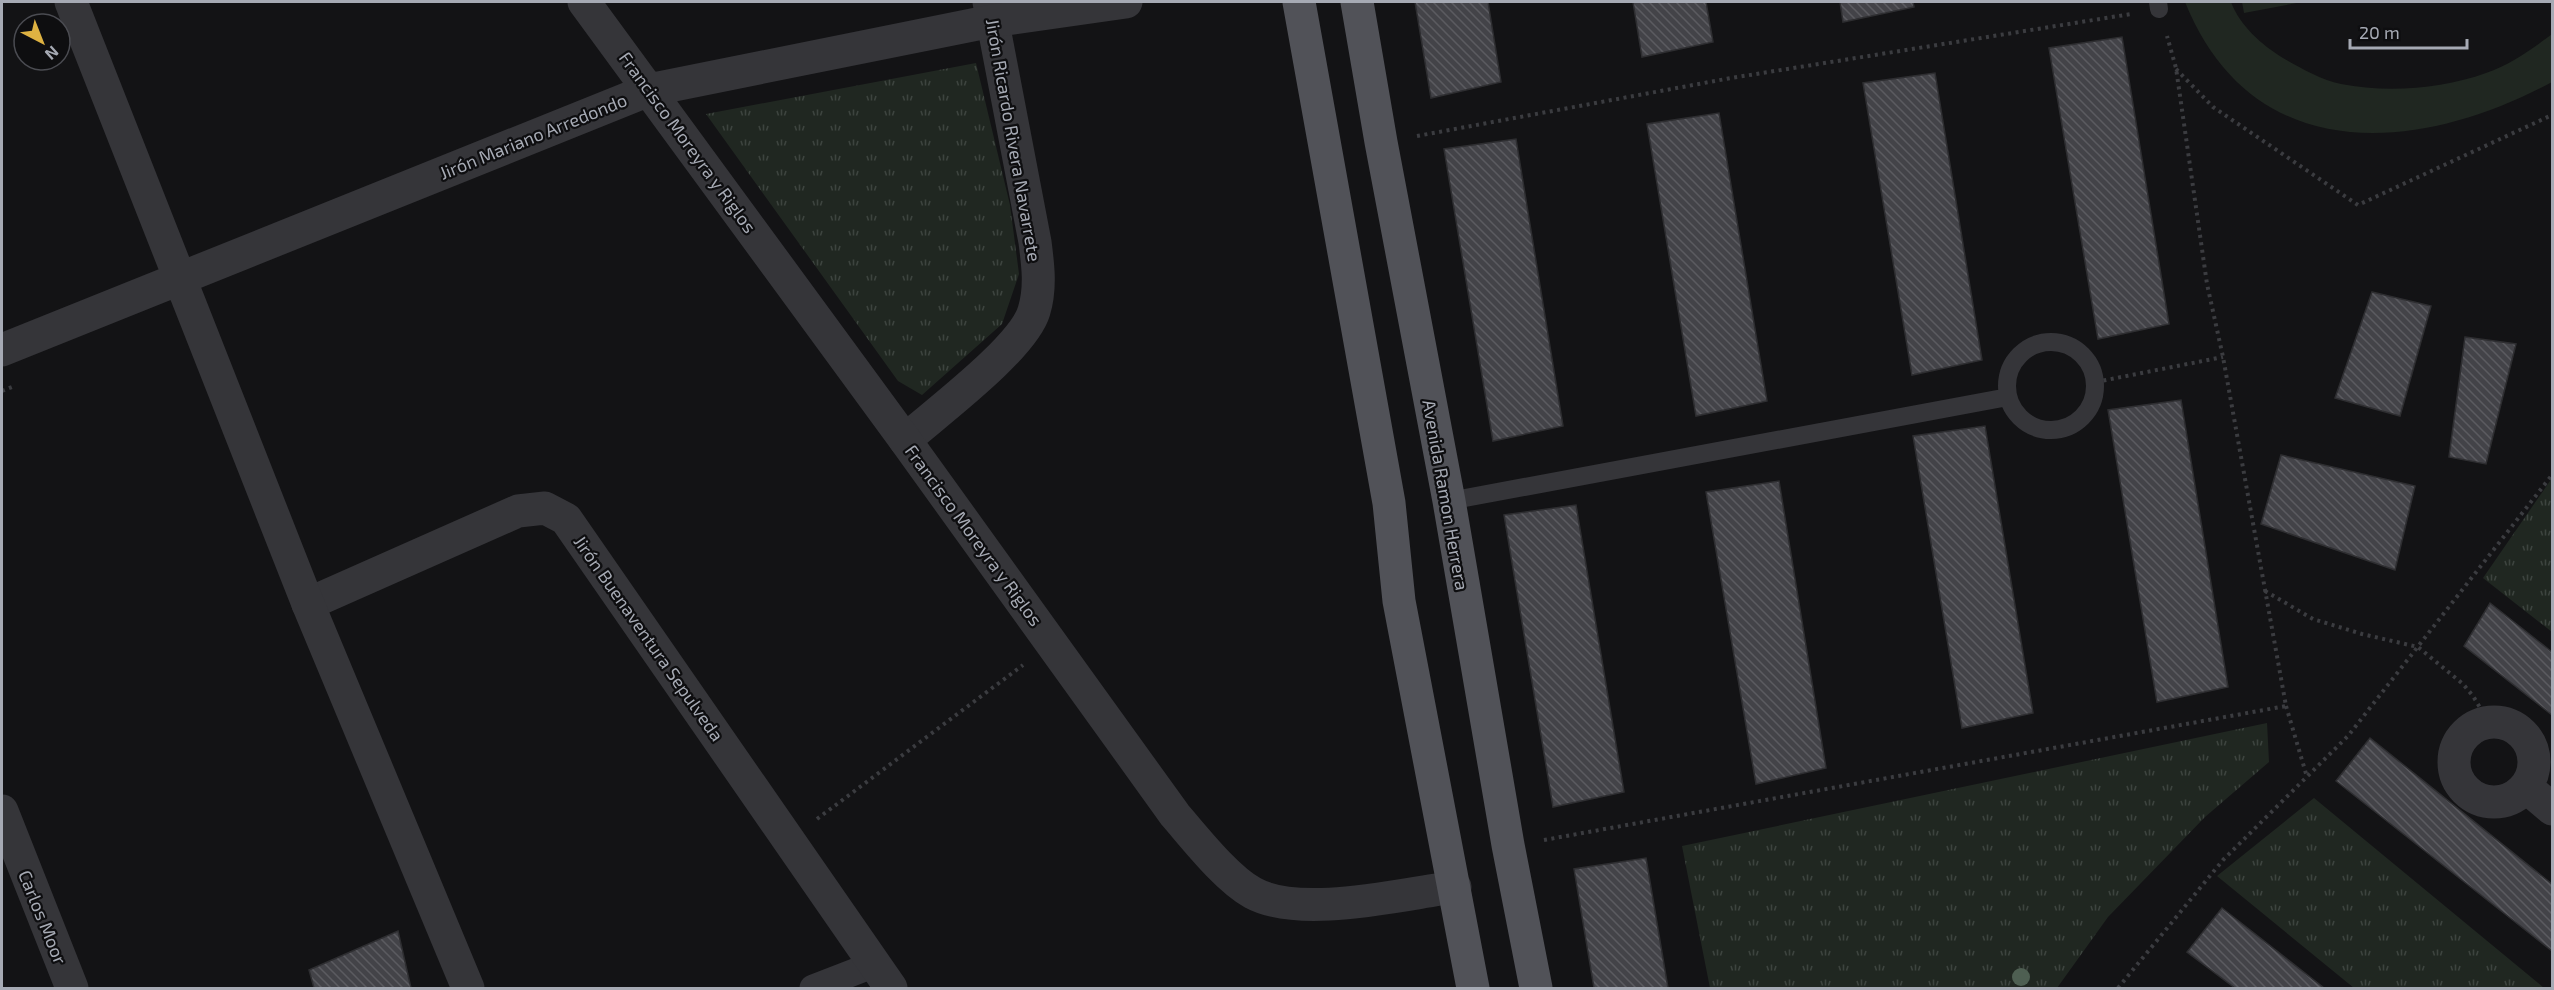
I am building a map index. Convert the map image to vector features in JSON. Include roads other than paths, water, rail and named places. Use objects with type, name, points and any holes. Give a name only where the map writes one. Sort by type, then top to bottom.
[{"type":"main road","points":[[1299,2],[1389,503],[1399,601],[1473,988]]},
{"type":"main road","name":"Avenida Ramon Herrera","points":[[1357,2],[1449,501],[1508,845],[1536,988]]},
{"type":"street","points":[[71,2],[182,277],[308,604],[468,988]]},
{"type":"street","name":"Francisco Moreyra y Riglos","points":[[584,2],[1052,642],[1175,815],[1214,858],[1252,892],[1283,904],[1323,905],[1455,887]]},
{"type":"street","name":"Jirón Mariano Arredondo","points":[[2,350],[649,90],[991,11],[1126,2]]},
{"type":"street","name":"Jirón Ricardo Rivera Navarrete","points":[[905,440],[998,359],[1023,333],[1034,311],[1039,278],[1035,242],[991,11]]},
{"type":"street","name":"Jirón Buenaventura Sepulveda","points":[[308,604],[518,511],[545,508],[566,519],[883,976]]},
{"type":"street","points":[[2488,721],[2502,722],[2515,727],[2525,735],[2532,748],[2535,761],[2526,787],[2516,796],[2504,801],[2478,800],[2467,793],[2459,783],[2453,765],[2456,745],[2463,735],[2475,726],[2488,721]]},
{"type":"street","points":[[2526,787],[2553,809]]},
{"type":"street","name":"Carlos Moor","points":[[2,811],[72,988]]},
{"type":"street","points":[[813,988],[883,976]]},
{"type":"lane","points":[[2054,342],[2074,348],[2089,362],[2096,382],[2091,408],[2071,426],[2045,431],[2021,420],[2008,397],[2007,376],[2017,358],[2034,345],[2054,342]]},
{"type":"lane","points":[[1449,501],[2008,397]]}]
